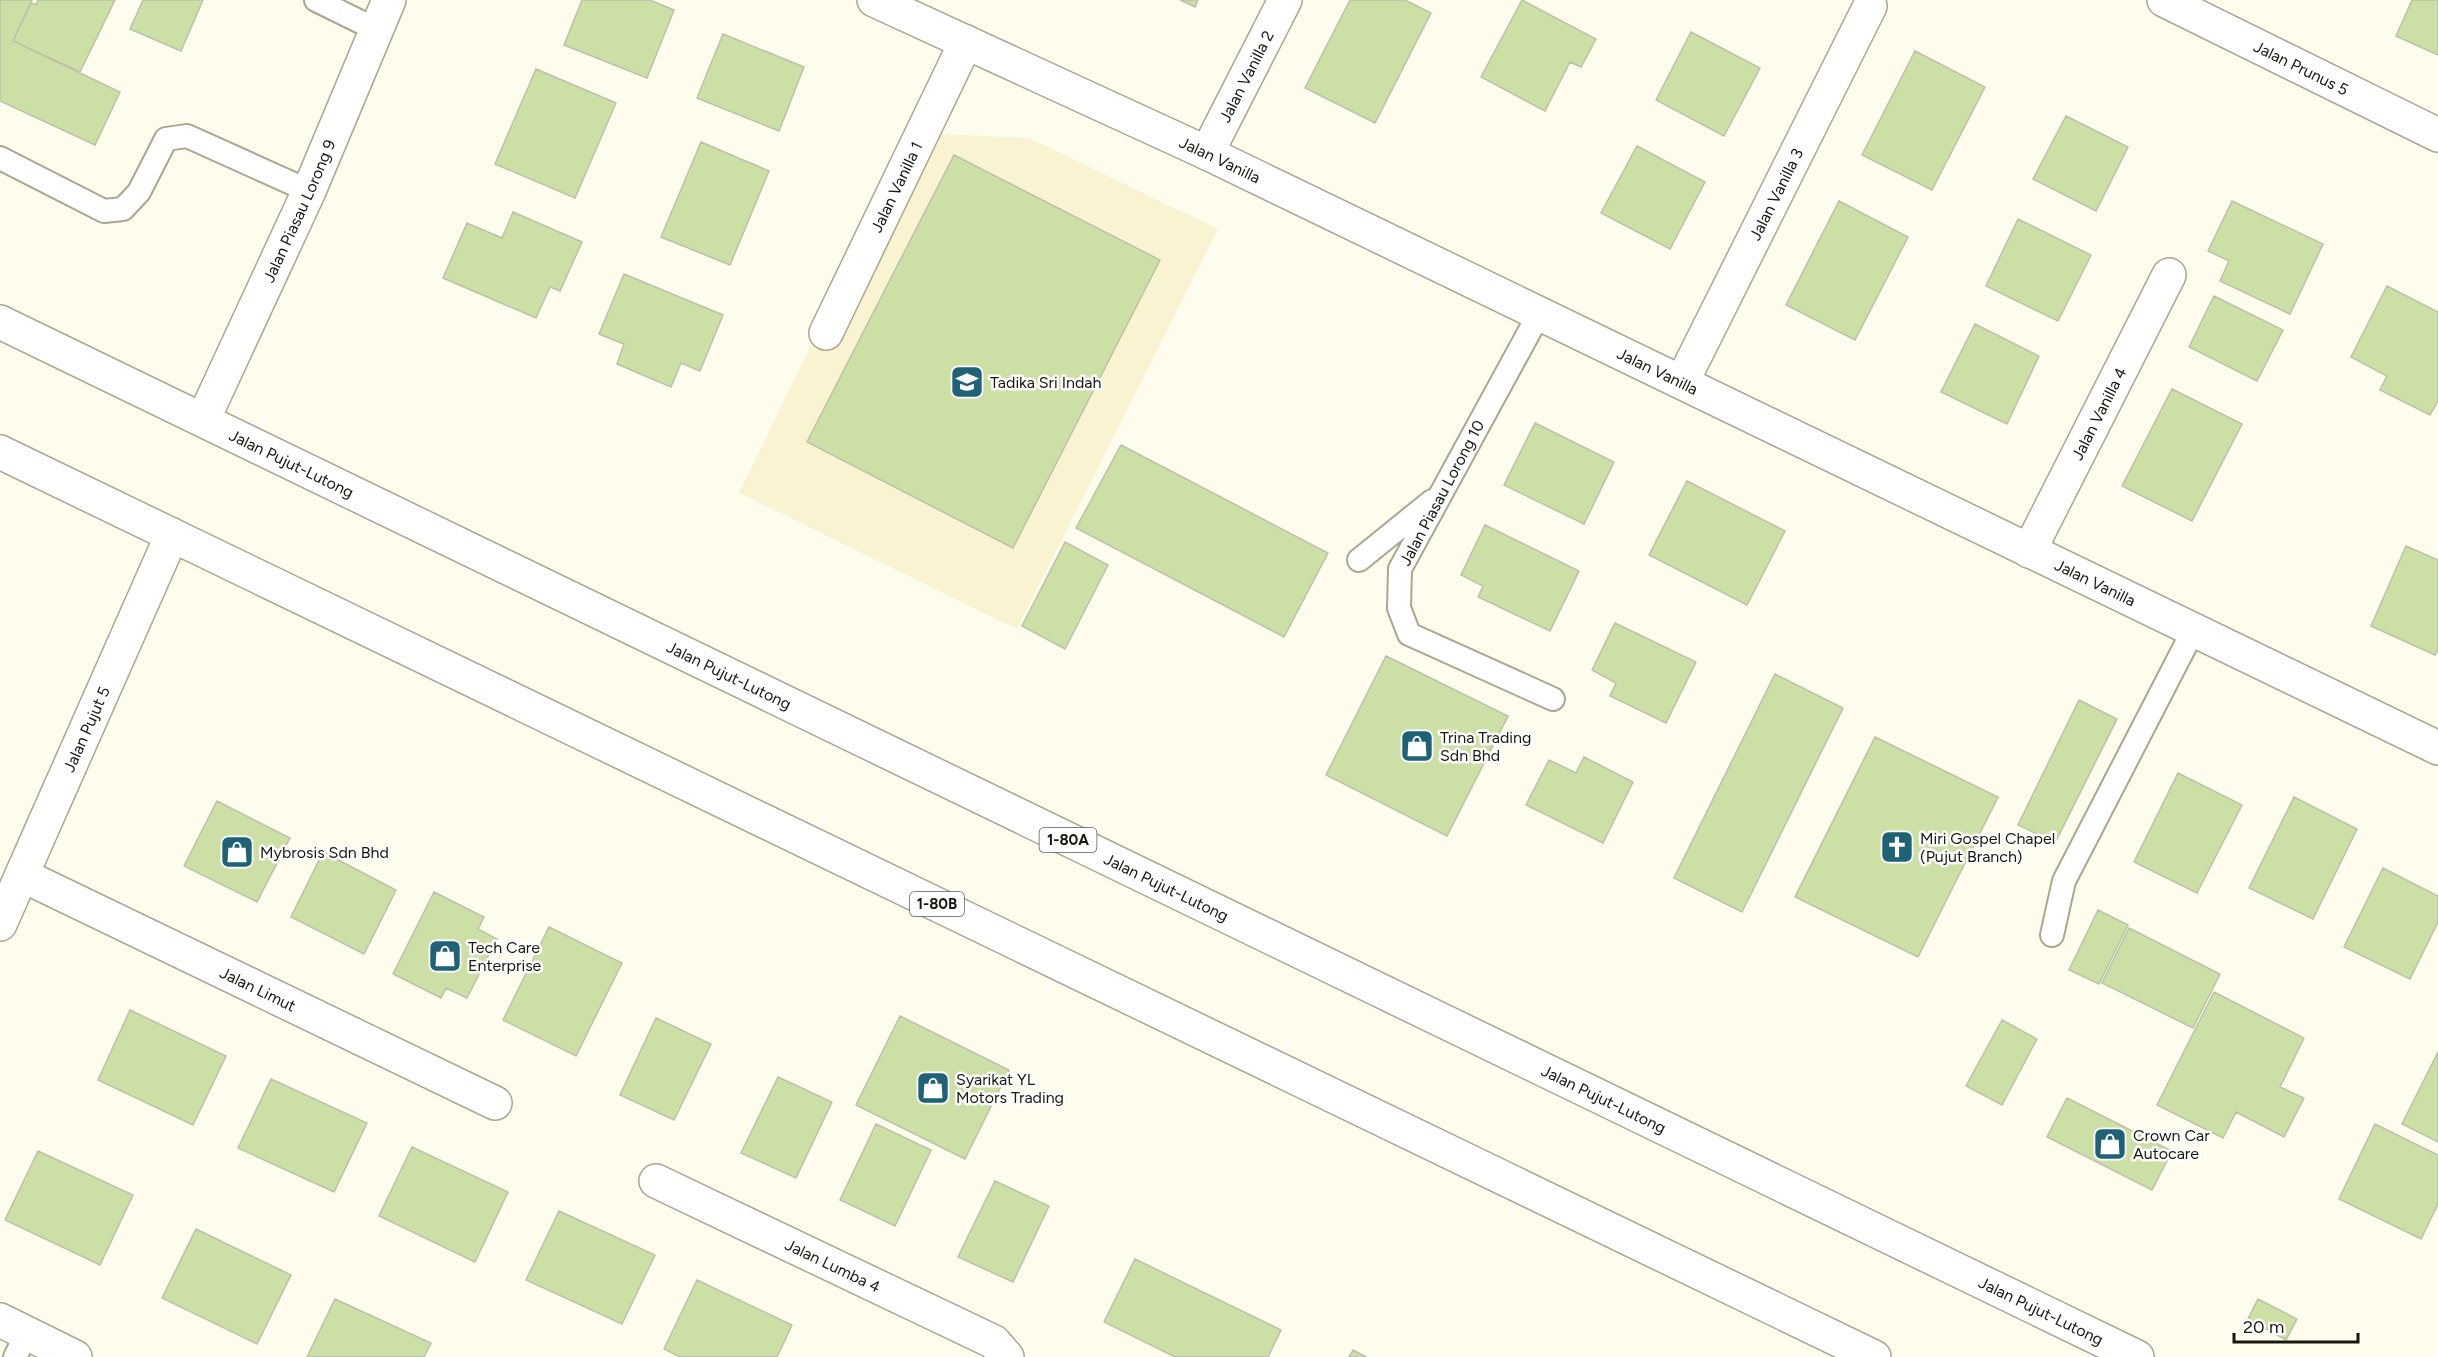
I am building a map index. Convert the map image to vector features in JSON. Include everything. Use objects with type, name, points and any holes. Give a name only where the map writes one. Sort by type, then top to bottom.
[{"type":"main road","name":"Jalan Piasau Lorong 9","points":[[203,420],[309,191],[389,0]]},
{"type":"main road","name":"Jalan Vanilla","points":[[874,0],[1207,153],[2438,748]]},
{"type":"main road","name":"Jalan Vanilla 2","points":[[1207,153],[1286,0]]},
{"type":"main road","name":"Jalan Prunus 5","points":[[2164,0],[2438,135]]},
{"type":"main road","name":"Jalan Vanilla 3","points":[[1682,382],[1870,6]]},
{"type":"main road","name":"Jalan Vanilla 1","points":[[826,333],[966,42]]},
{"type":"main road","name":"Jalan Vanilla 4","points":[[2030,551],[2169,275]]},
{"type":"main road","name":"Jalan Pujut-Lutong","points":[[0,322],[2137,1357]]},
{"type":"main road","name":"1-80B","points":[[0,452],[1874,1357]]},
{"type":"main road","name":"Jalan Pujut 5","points":[[0,924],[172,535]]},
{"type":"main road","name":"Jalan Limut","points":[[22,875],[495,1104]]},
{"type":"main road","name":"Jalan Lumba 4","points":[[656,1181],[994,1342],[1007,1357]]},
{"type":"main road","points":[[14,1337],[75,1357]]},
{"type":"lane","points":[[316,0],[376,30]]},
{"type":"lane","points":[[0,158],[104,211],[123,209],[139,192],[166,139],[187,136],[309,191]]},
{"type":"lane","name":"Jalan Piasau Lorong 10","points":[[1539,314],[1400,569],[1399,608],[1409,634],[1552,699]]},
{"type":"lane","points":[[1359,560],[1443,492]]},
{"type":"lane","points":[[2052,935],[2064,881],[2194,629]]},
{"type":"shaded area","name":"Tadika Sri Indah","points":[[939,134],[1029,138],[1218,229],[1017,629],[739,493],[818,331]]},
{"type":"building","points":[[0,0],[32,0],[13,41],[120,92],[95,145],[0,101]]},
{"type":"building","points":[[38,0],[115,0],[80,72],[13,41],[31,3],[36,5]]},
{"type":"building","points":[[143,0],[203,0],[181,51],[130,29]]},
{"type":"building","points":[[582,0],[650,0],[674,10],[647,78],[564,45]]},
{"type":"building","points":[[1180,0],[1198,0],[1195,7]]},
{"type":"building","points":[[1350,0],[1405,0],[1431,13],[1375,123],[1305,88]]},
{"type":"building","points":[[1522,0],[1596,39],[1581,67],[1570,62],[1545,111],[1481,77]]},
{"type":"building","points":[[2412,0],[2438,0],[2438,55],[2396,36]]},
{"type":"building","points":[[1691,32],[1760,68],[1724,136],[1656,100]]},
{"type":"building","points":[[723,34],[804,67],[779,131],[697,98]]},
{"type":"building","points":[[1915,51],[1985,87],[1932,190],[1862,155]]},
{"type":"building","points":[[536,69],[616,103],[575,198],[495,164]]},
{"type":"building","points":[[2066,116],[2128,147],[2096,211],[2033,179]]},
{"type":"building","points":[[701,142],[769,171],[730,265],[661,237]]},
{"type":"building","points":[[1637,146],[1705,182],[1670,249],[1601,213]]},
{"type":"building","points":[[954,155],[1160,260],[1013,548],[807,442]]},
{"type":"building","points":[[1839,201],[1908,237],[1855,340],[1786,305]]},
{"type":"building","points":[[2232,201],[2323,244],[2290,314],[2220,281],[2229,261],[2208,251]]},
{"type":"building","points":[[513,212],[582,242],[560,291],[550,287],[536,318],[443,278],[467,223],[502,238]]},
{"type":"building","points":[[2018,219],[2091,255],[2058,321],[1986,286]]},
{"type":"building","points":[[624,274],[723,315],[700,371],[681,363],[671,387],[617,364],[624,344],[599,334]]},
{"type":"building","points":[[2387,286],[2438,312],[2438,401],[2430,415],[2380,390],[2387,376],[2351,357]]},
{"type":"building","points":[[2214,296],[2283,330],[2257,381],[2189,347]]},
{"type":"building","points":[[1975,324],[2039,356],[2007,424],[1941,392]]},
{"type":"building","points":[[2172,389],[2242,424],[2192,521],[2122,486]]},
{"type":"building","points":[[1535,423],[1614,462],[1584,524],[1504,485]]},
{"type":"building","points":[[1121,445],[1328,553],[1284,637],[1076,528]]},
{"type":"building","points":[[1687,481],[1785,531],[1747,605],[1649,555]]},
{"type":"building","points":[[1485,525],[1579,571],[1550,631],[1478,597],[1483,586],[1461,575]]},
{"type":"building","points":[[1065,542],[1108,565],[1065,649],[1022,626]]},
{"type":"building","points":[[2406,546],[2438,560],[2438,650],[2435,655],[2371,626]]},
{"type":"building","points":[[1615,623],[1696,662],[1666,723],[1610,696],[1616,683],[1592,670]]},
{"type":"building","name":"Trina Trading Sdn Bhd","points":[[1386,656],[1508,716],[1447,836],[1326,775]]},
{"type":"building","points":[[1775,674],[1843,708],[1742,912],[1674,878]]},
{"type":"building","points":[[2079,700],[2117,719],[2055,843],[2018,825]]},
{"type":"building","name":"Miri Gospel Chapel (Pujut Branch)","points":[[1875,737],[1998,797],[1918,957],[1795,897]]},
{"type":"building","points":[[1584,757],[1633,782],[1603,843],[1526,805],[1549,760],[1576,773]]},
{"type":"building","points":[[2178,773],[2242,805],[2197,893],[2134,862]]},
{"type":"building","points":[[2294,797],[2357,829],[2313,919],[2249,888]]},
{"type":"building","name":"Mybrosis Sdn Bhd","points":[[217,801],[290,838],[257,902],[184,866]]},
{"type":"building","points":[[323,852],[396,890],[364,954],[291,917]]},
{"type":"building","points":[[2383,868],[2438,896],[2438,922],[2410,979],[2344,947]]},
{"type":"building","name":"Tech Care Enterprise","points":[[434,892],[484,917],[478,929],[497,939],[467,998],[446,988],[441,998],[393,974]]},
{"type":"building","points":[[2098,910],[2128,925],[2099,984],[2069,970]]},
{"type":"building","points":[[549,927],[622,963],[576,1056],[503,1020]]},
{"type":"building","points":[[2129,928],[2220,974],[2193,1028],[2102,983]]},
{"type":"building","points":[[2214,992],[2304,1038],[2280,1087],[2304,1098],[2284,1137],[2236,1112],[2223,1138],[2157,1105]]},
{"type":"building","points":[[130,1010],[226,1056],[193,1125],[98,1080]]},
{"type":"building","name":"Syarikat YL Motors Trading","points":[[900,1016],[1009,1070],[965,1159],[856,1105]]},
{"type":"building","points":[[656,1018],[711,1044],[674,1120],[620,1095]]},
{"type":"building","points":[[2002,1020],[2037,1039],[2002,1105],[1966,1086]]},
{"type":"building","points":[[2438,1052],[2438,1142],[2402,1124]]},
{"type":"building","points":[[778,1077],[832,1102],[796,1178],[741,1153]]},
{"type":"building","points":[[271,1079],[367,1123],[334,1192],[238,1148]]},
{"type":"building","name":"Crown Car Autocare","points":[[2067,1098],[2172,1151],[2152,1190],[2047,1137]]},
{"type":"building","points":[[876,1124],[931,1150],[895,1226],[840,1200]]},
{"type":"building","points":[[2375,1124],[2438,1155],[2438,1204],[2421,1239],[2339,1199]]},
{"type":"building","points":[[412,1147],[508,1192],[475,1262],[379,1216]]},
{"type":"building","points":[[38,1151],[133,1195],[100,1265],[5,1220]]},
{"type":"building","points":[[995,1181],[1049,1206],[1013,1282],[958,1257]]},
{"type":"building","points":[[559,1211],[655,1255],[622,1324],[526,1280]]},
{"type":"building","points":[[196,1229],[291,1275],[257,1344],[162,1298]]},
{"type":"building","points":[[1135,1259],[1281,1330],[1268,1357],[1175,1357],[1104,1322]]},
{"type":"building","points":[[697,1280],[792,1325],[777,1357],[680,1357],[664,1349]]},
{"type":"building","points":[[335,1299],[431,1343],[424,1357],[307,1357]]},
{"type":"building","points":[[2258,1299],[2297,1319],[2286,1340],[2248,1319]]},
{"type":"building","points":[[1353,1350],[1366,1357],[1349,1357]]},
{"type":"place","name":"Tadika Sri Indah","points":[[967,382]]},
{"type":"place","name":"Trina Trading Sdn Bhd","points":[[1417,746]]},
{"type":"place","name":"Miri Gospel Chapel (Pujut Branch)","points":[[1897,847]]},
{"type":"place","name":"Mybrosis Sdn Bhd","points":[[237,852]]},
{"type":"place","name":"Tech Care Enterprise","points":[[445,956]]},
{"type":"place","name":"Syarikat YL Motors Trading","points":[[933,1088]]},
{"type":"place","name":"Crown Car Autocare","points":[[2110,1144]]}]
